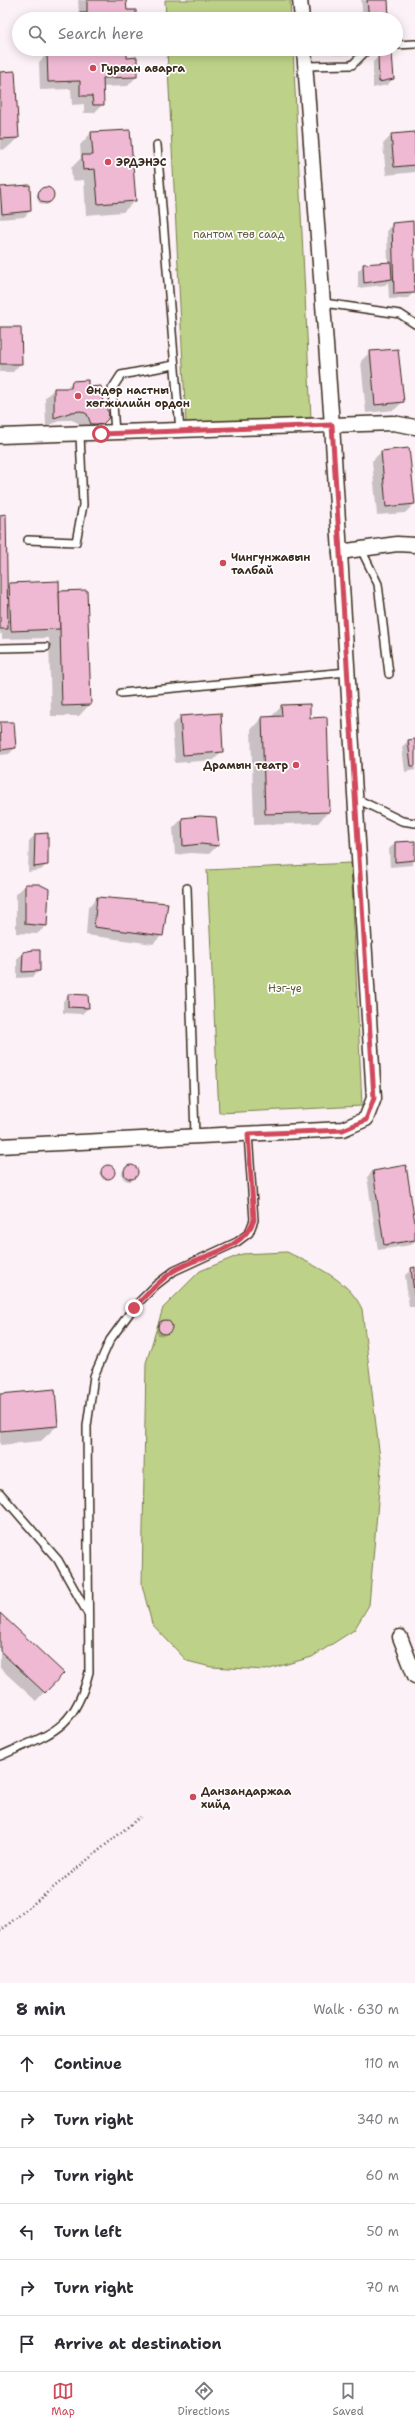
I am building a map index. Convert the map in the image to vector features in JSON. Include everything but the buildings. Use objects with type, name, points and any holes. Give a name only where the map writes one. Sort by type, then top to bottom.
[{"type":"street","points":[[300,0],[301,12]]},
{"type":"street","points":[[0,1146],[343,1130],[366,1120],[374,1098],[324,302],[304,56]]},
{"type":"street","points":[[0,436],[115,434],[393,423],[415,427]]},
{"type":"street","points":[[397,544],[415,534]]},
{"type":"street","points":[[340,552],[397,544],[415,545]]},
{"type":"street","points":[[400,1638],[415,1676]]},
{"type":"lane","points":[[403,45],[415,44]]},
{"type":"lane","points":[[305,66],[352,65],[361,56]]},
{"type":"lane","points":[[157,145],[180,431]]},
{"type":"lane","points":[[324,302],[400,314],[415,324]]},
{"type":"lane","points":[[115,434],[112,389],[122,375],[174,366]]},
{"type":"lane","points":[[28,540],[76,542],[84,505],[80,434]]},
{"type":"lane","points":[[361,549],[378,584],[389,674]]},
{"type":"lane","points":[[0,648],[46,647]]},
{"type":"lane","points":[[121,693],[347,672]]},
{"type":"lane","points":[[355,798],[402,821],[415,823]]},
{"type":"lane","points":[[187,888],[195,1136]]},
{"type":"lane","points":[[0,1756],[56,1731],[72,1715],[84,1693],[89,1672],[87,1426],[94,1376],[110,1340],[134,1308],[156,1284],[174,1271],[237,1242],[249,1233],[254,1220],[248,1134]]},
{"type":"lane","points":[[0,1492],[58,1560],[89,1616]]},
{"type":"path","points":[[0,1931],[140,1817]]},
{"type":"green space","points":[[165,0],[290,0],[291,12],[166,12]]},
{"type":"green space","name":"пантом төв саад","points":[[167,56],[293,56],[311,418],[186,424]]},
{"type":"green space","name":"Нэг-үе","points":[[351,863],[362,1106],[219,1113],[207,870]]},
{"type":"green space","points":[[287,1252],[320,1269],[340,1282],[349,1290],[362,1309],[381,1467],[369,1605],[354,1630],[312,1657],[266,1670],[211,1667],[187,1661],[152,1624],[142,1585],[146,1363],[163,1308],[200,1271],[242,1254]]},
{"type":"place","name":"Гурван аварга","points":[[93,68]]},
{"type":"place","name":"ЭРДЭНЭС","points":[[108,162]]},
{"type":"place","name":"Өндөр настны хөгжилийн ордон","points":[[78,396]]},
{"type":"place","name":"Чингүнжавын талбай","points":[[223,563]]},
{"type":"place","name":"Драмын театр","points":[[296,765]]},
{"type":"place","name":"Данзандаржаа хийд","points":[[193,1797]]},
{"type":"route","points":[[101,434],[332,425],[374,1098],[366,1120],[343,1130],[248,1134],[254,1220],[249,1233],[237,1242],[174,1271],[156,1284],[134,1308]]}]
